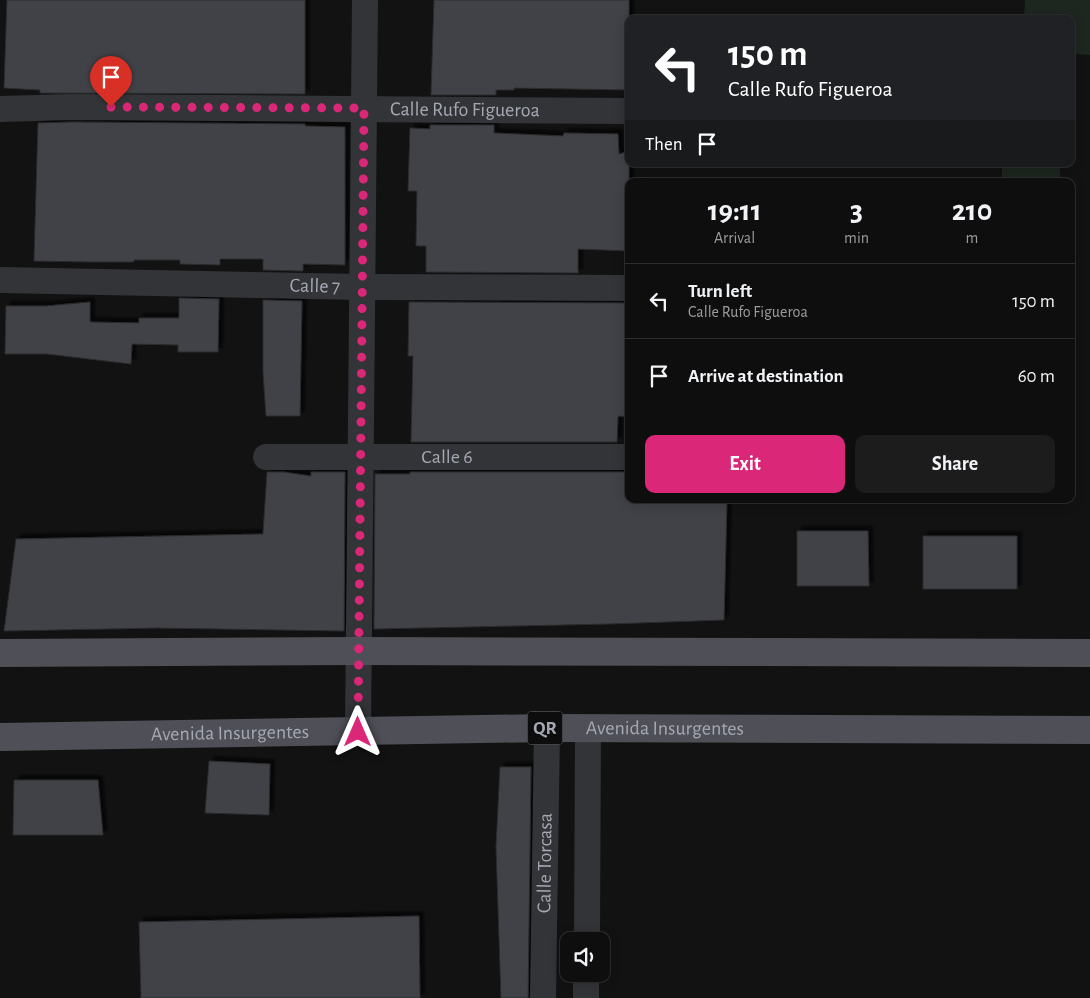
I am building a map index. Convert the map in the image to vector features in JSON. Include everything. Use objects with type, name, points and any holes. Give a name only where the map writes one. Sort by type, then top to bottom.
[{"type":"main road","points":[[0,653],[359,651],[1090,653]]},
{"type":"main road","name":"Avenida Insurgentes","points":[[0,737],[547,728],[1090,730]]},
{"type":"street","points":[[358,732],[365,0]]},
{"type":"street","name":"Calle Rufo Figueroa","points":[[0,109],[72,107],[625,111]]},
{"type":"street","name":"Calle 7","points":[[0,280],[625,288]]},
{"type":"street","name":"Calle 6","points":[[266,457],[625,457]]},
{"type":"street","name":"Calle Torcasa","points":[[543,998],[547,728]]},
{"type":"street","name":"Calle Torcasa","points":[[587,932],[588,728]]},
{"type":"street","points":[[586,982],[586,998]]},
{"type":"shaded area","points":[[1025,0],[1090,0],[1090,55],[1075,54],[1075,15],[1024,15]]},
{"type":"shaded area","points":[[1002,167],[1060,167],[1060,178],[1002,178]]},
{"type":"building","points":[[7,0],[305,0],[305,94],[40,93],[40,90],[4,88]]},
{"type":"building","points":[[434,0],[629,0],[629,15],[625,15],[625,90],[514,88],[514,90],[496,90],[496,95],[431,95]]},
{"type":"building","points":[[38,123],[305,124],[305,126],[345,127],[345,265],[303,264],[303,271],[263,270],[263,259],[220,259],[220,265],[180,264],[180,260],[134,260],[134,262],[34,261]]},
{"type":"building","points":[[430,125],[494,125],[494,133],[563,136],[564,133],[618,134],[619,154],[625,152],[625,167],[629,167],[629,178],[625,178],[625,251],[578,249],[578,273],[426,272],[426,246],[416,246],[417,191],[408,191],[410,128],[430,129]]},
{"type":"building","points":[[179,298],[219,299],[218,352],[178,352],[178,345],[132,344],[131,364],[47,354],[5,354],[6,306],[46,306],[90,302],[90,322],[139,323],[139,318],[179,318]]},
{"type":"building","points":[[263,300],[302,301],[300,416],[266,416],[263,372]]},
{"type":"building","points":[[409,302],[625,303],[625,417],[618,416],[617,442],[411,442],[413,356],[408,356]]},
{"type":"building","points":[[267,472],[311,476],[311,472],[345,472],[344,631],[157,628],[4,631],[16,539],[263,534]]},
{"type":"building","points":[[410,472],[625,472],[625,503],[727,503],[724,620],[374,629],[375,474],[410,474]]},
{"type":"building","points":[[797,531],[868,531],[869,586],[797,586]]},
{"type":"building","points":[[923,536],[1017,536],[1017,589],[923,589]]},
{"type":"building","points":[[209,761],[270,764],[269,815],[205,813]]},
{"type":"building","points":[[500,767],[531,767],[528,998],[501,998],[496,847]]},
{"type":"building","points":[[14,780],[98,780],[103,835],[13,835]]},
{"type":"building","points":[[419,916],[420,998],[141,998],[139,922]]},
{"type":"route","points":[[111,107],[364,108],[358,732]]}]
